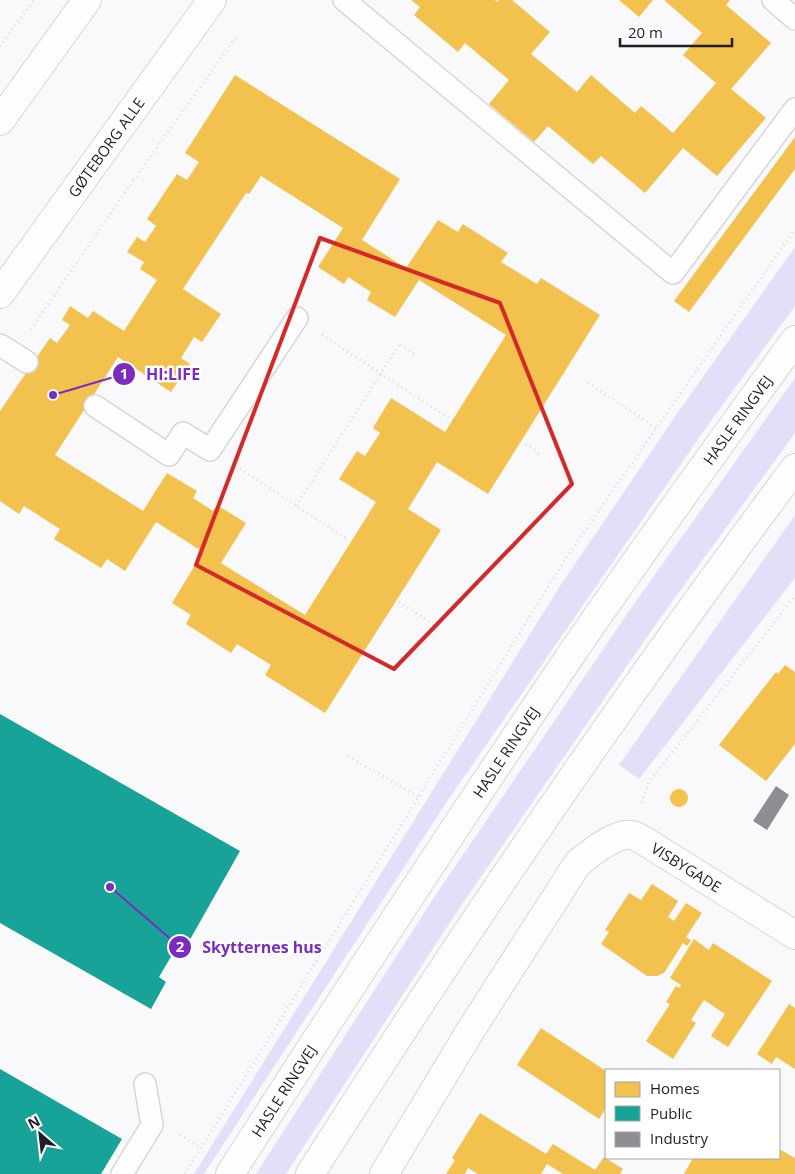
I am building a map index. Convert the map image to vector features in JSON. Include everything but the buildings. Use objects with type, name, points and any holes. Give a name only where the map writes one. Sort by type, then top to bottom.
[{"type":"main road","points":[[0,121],[87,0]]},
{"type":"main road","name":"GØTEBORG ALLE","points":[[0,294],[212,0]]},
{"type":"main road","name":"HASLE RINGVEJ","points":[[230,1174],[372,955],[567,661],[795,340]]},
{"type":"main road","points":[[310,1174],[481,912],[624,705],[795,468]]},
{"type":"main road","points":[[384,1174],[472,1028],[578,864],[597,849],[616,838],[631,834]]},
{"type":"main road","name":"VISBYGADE","points":[[631,834],[795,934]]},
{"type":"lane","points":[[344,0],[674,273],[795,109]]},
{"type":"lane","points":[[773,0],[795,19]]},
{"type":"lane","points":[[95,406],[169,455],[183,433],[210,450],[296,318]]},
{"type":"lane","points":[[122,1174],[152,1125],[146,1084]]},
{"type":"path","points":[[0,46],[34,0]]},
{"type":"path","points":[[14,354],[128,188],[236,37]]},
{"type":"path","points":[[185,1174],[568,555],[795,229]]},
{"type":"path","points":[[296,318],[449,418]]},
{"type":"path","points":[[296,506],[400,343],[414,354]]},
{"type":"path","points":[[588,384],[656,428]]},
{"type":"path","points":[[526,444],[542,455]]},
{"type":"path","points":[[210,450],[347,539]]},
{"type":"path","points":[[631,834],[649,782],[795,596]]},
{"type":"path","points":[[399,602],[433,624]]},
{"type":"path","points":[[348,756],[419,797]]},
{"type":"highlighted area","points":[[320,238],[500,303],[572,484],[394,669],[196,565]]},
{"type":"shaded area","points":[[795,247],[795,306],[710,422],[448,800],[204,1174],[194,1174],[560,586],[683,405]]},
{"type":"shaded area","points":[[795,378],[795,433],[658,621],[460,907],[286,1174],[256,1174],[437,893],[634,604]]},
{"type":"shaded area","points":[[795,515],[795,578],[639,779],[619,765]]},
{"type":"place","name":"HI:LIFE","points":[[53,395]]},
{"type":"place","name":"Skytternes hus","points":[[110,887]]}]
